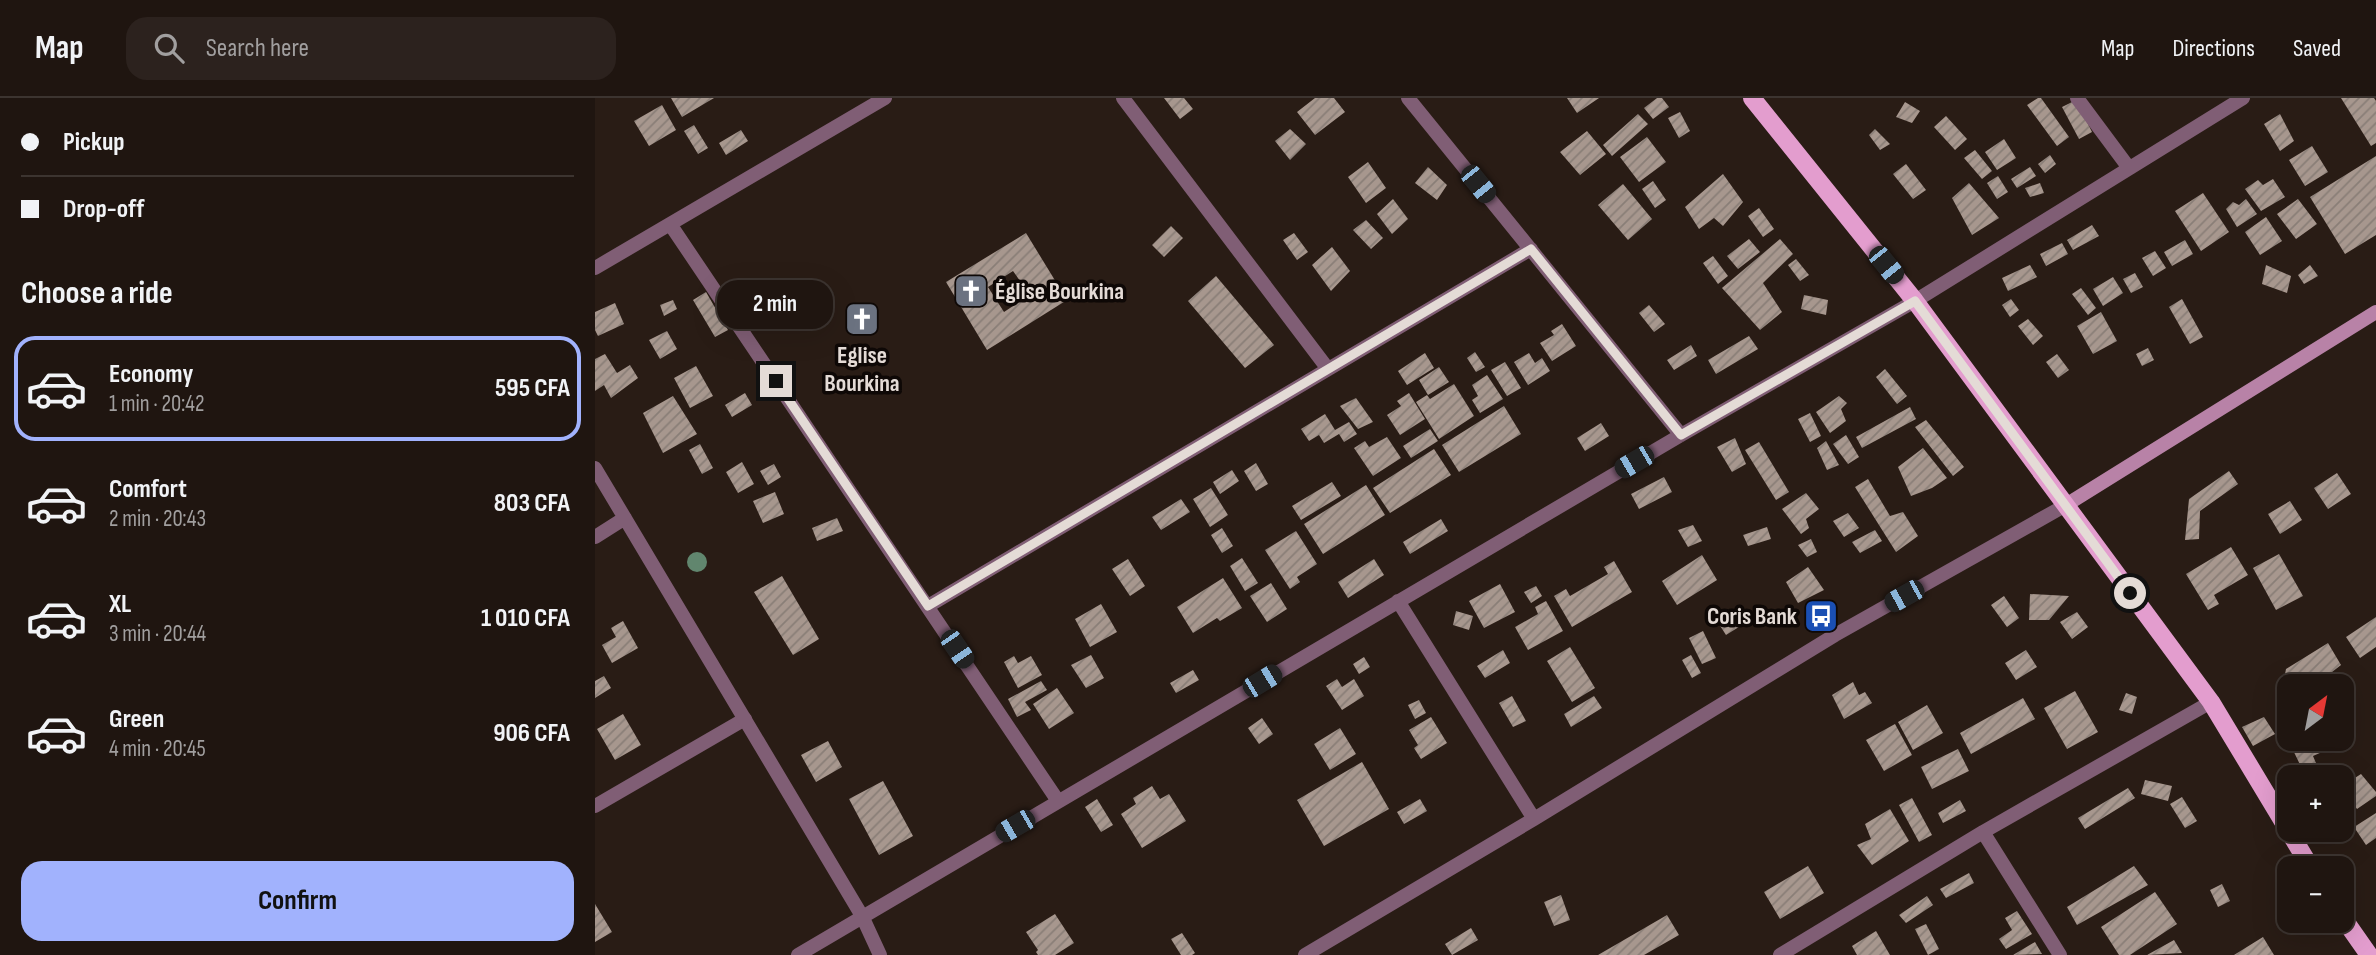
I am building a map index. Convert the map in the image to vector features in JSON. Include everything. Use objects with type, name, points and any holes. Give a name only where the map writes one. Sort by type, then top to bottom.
[{"type":"main road","points":[[1752,98],[1915,301],[2211,702],[2304,856]]},
{"type":"main road","points":[[2354,933],[2369,955]]},
{"type":"street","points":[[595,268],[885,98]]},
{"type":"street","points":[[1123,98],[1328,369]]},
{"type":"street","points":[[1408,98],[1681,435]]},
{"type":"street","points":[[2077,98],[2129,168]]},
{"type":"street","points":[[798,955],[1681,435],[1915,301],[2243,98]]},
{"type":"street","points":[[670,224],[1058,801]]},
{"type":"street","points":[[928,606],[1531,249]]},
{"type":"street","points":[[1304,955],[1835,635],[2066,505],[2376,312]]},
{"type":"street","points":[[595,468],[862,916],[880,955]]},
{"type":"street","points":[[595,537],[625,518]]},
{"type":"street","points":[[1398,601],[1534,818]]},
{"type":"street","points":[[1780,955],[1983,832],[2211,702]]},
{"type":"street","points":[[595,806],[744,719]]},
{"type":"street","points":[[1983,832],[2060,955]]},
{"type":"building","points":[[671,98],[714,98],[682,117]]},
{"type":"building","points":[[1164,98],[1184,98],[1193,109],[1180,119]]},
{"type":"building","points":[[1315,98],[1334,98],[1345,112],[1315,135],[1297,112]]},
{"type":"building","points":[[1567,98],[1599,98],[1577,113]]},
{"type":"building","points":[[1657,98],[1662,98],[1669,107],[1653,119],[1644,108]]},
{"type":"building","points":[[2041,98],[2069,137],[2057,146],[2027,105]]},
{"type":"building","points":[[2341,98],[2374,98],[2376,143],[2371,146]]},
{"type":"building","points":[[2076,100],[2092,132],[2079,139],[2062,107]]},
{"type":"building","points":[[1905,102],[1920,111],[1912,123],[1896,117]]},
{"type":"building","points":[[662,105],[676,130],[649,146],[634,121]]},
{"type":"building","points":[[1680,112],[1690,131],[1679,138],[1668,118]]},
{"type":"building","points":[[1638,114],[1648,124],[1612,156],[1603,145]]},
{"type":"building","points":[[2280,114],[2294,141],[2280,151],[2264,124]]},
{"type":"building","points":[[1946,116],[1967,139],[1955,150],[1934,127]]},
{"type":"building","points":[[694,125],[708,148],[698,154],[684,131]]},
{"type":"building","points":[[1290,129],[1306,144],[1290,160],[1275,141]]},
{"type":"building","points":[[1875,129],[1890,144],[1880,150],[1869,135]]},
{"type":"building","points":[[741,130],[748,141],[726,155],[719,143]]},
{"type":"building","points":[[1587,131],[1606,154],[1580,175],[1560,152]]},
{"type":"building","points":[[1647,137],[1666,162],[1639,182],[1620,157]]},
{"type":"building","points":[[2004,139],[2016,158],[1997,170],[1985,152]]},
{"type":"building","points":[[2312,146],[2328,172],[2305,186],[2289,160]]},
{"type":"building","points":[[1975,150],[1992,171],[1982,179],[1964,158]]},
{"type":"building","points":[[2050,155],[2056,164],[2045,173],[2038,164]]},
{"type":"building","points":[[2376,156],[2376,235],[2345,254],[2310,197]]},
{"type":"building","points":[[1368,162],[1386,188],[1366,203],[1348,177]]},
{"type":"building","points":[[1906,164],[1926,190],[1913,199],[1893,174]]},
{"type":"building","points":[[1428,167],[1447,185],[1437,200],[1415,183]]},
{"type":"building","points":[[2030,167],[2036,176],[2017,188],[2011,179]]},
{"type":"building","points":[[1723,174],[1743,202],[1723,226],[1714,218],[1699,229],[1685,207]]},
{"type":"building","points":[[1998,176],[2008,192],[1997,199],[1987,183]]},
{"type":"building","points":[[2273,179],[2285,197],[2261,211],[2245,189],[2258,180],[2263,185]]},
{"type":"building","points":[[1653,181],[1666,200],[1655,208],[1642,189]]},
{"type":"building","points":[[1969,183],[1999,218],[1972,235],[1952,198]]},
{"type":"building","points":[[2040,183],[2044,193],[2030,197],[2025,188]]},
{"type":"building","points":[[1623,184],[1652,219],[1628,240],[1598,205]]},
{"type":"building","points":[[2203,193],[2229,232],[2201,251],[2175,211]]},
{"type":"building","points":[[1393,199],[1408,219],[1392,234],[1377,214]]},
{"type":"building","points":[[2246,199],[2257,214],[2237,227],[2226,209],[2233,202],[2239,205]]},
{"type":"building","points":[[2298,199],[2317,224],[2296,239],[2277,214]]},
{"type":"building","points":[[1759,208],[1774,229],[1763,237],[1748,216]]},
{"type":"building","points":[[2266,217],[2282,241],[2260,255],[2245,232]]},
{"type":"building","points":[[1366,220],[1383,238],[1371,249],[1353,230]]},
{"type":"building","points":[[2092,225],[2099,236],[2073,250],[2067,240]]},
{"type":"building","points":[[1171,226],[1183,238],[1164,257],[1152,245]]},
{"type":"building","name":"Église Bourkina","points":[[1026,233],[1067,300],[987,350],[946,282]],"holes":[[[1013,271],[1030,295],[1004,312],[988,287]]]},
{"type":"building","points":[[1294,233],[1308,252],[1297,260],[1283,240]]},
{"type":"building","points":[[1749,239],[1760,252],[1738,269],[1727,256]]},
{"type":"building","points":[[1780,239],[1793,254],[1763,283],[1782,312],[1760,330],[1722,288]]},
{"type":"building","points":[[2185,240],[2193,254],[2172,266],[2164,252]]},
{"type":"building","points":[[2062,243],[2068,254],[2046,266],[2040,254]]},
{"type":"building","points":[[1332,247],[1350,271],[1331,291],[1312,265]]},
{"type":"building","points":[[2155,251],[2166,268],[2153,276],[2142,258]]},
{"type":"building","points":[[1713,256],[1728,276],[1718,284],[1703,263]]},
{"type":"building","points":[[1796,259],[1809,275],[1800,281],[1788,265]]},
{"type":"building","points":[[2030,265],[2037,277],[2008,291],[2002,278]]},
{"type":"building","points":[[2266,265],[2291,276],[2287,293],[2262,284]]},
{"type":"building","points":[[2310,265],[2318,276],[2304,284],[2298,275]]},
{"type":"building","points":[[2135,273],[2143,287],[2131,293],[2123,279]]},
{"type":"building","points":[[1216,276],[1274,345],[1245,368],[1188,301]]},
{"type":"building","points":[[2113,277],[2123,293],[2103,306],[2093,289]]},
{"type":"building","points":[[2081,288],[2096,308],[2088,315],[2072,294]]},
{"type":"building","points":[[706,292],[728,330],[715,337],[693,300]]},
{"type":"building","points":[[1804,295],[1828,300],[1826,315],[1801,309]]},
{"type":"building","points":[[2011,299],[2019,310],[2010,317],[2002,305]]},
{"type":"building","points":[[2182,299],[2203,337],[2190,344],[2169,307]]},
{"type":"building","points":[[673,300],[677,309],[664,316],[660,305]]},
{"type":"building","points":[[615,303],[624,324],[598,336],[595,330],[595,312]]},
{"type":"building","points":[[1649,305],[1665,324],[1654,332],[1639,313]]},
{"type":"building","points":[[2101,312],[2117,341],[2093,354],[2077,326]]},
{"type":"building","points":[[2028,319],[2043,336],[2033,345],[2018,326]]},
{"type":"building","points":[[1562,324],[1576,346],[1552,361],[1540,343],[1554,335],[1551,331]]},
{"type":"building","points":[[667,331],[677,349],[660,359],[649,340]]},
{"type":"building","points":[[1749,336],[1758,349],[1716,374],[1708,360]]},
{"type":"building","points":[[1691,345],[1697,356],[1674,370],[1667,360]]},
{"type":"building","points":[[2148,348],[2154,360],[2142,366],[2136,354]]},
{"type":"building","points":[[1475,352],[1485,367],[1476,372],[1467,358]]},
{"type":"building","points":[[1425,353],[1434,368],[1407,385],[1398,371]]},
{"type":"building","points":[[1529,353],[1535,363],[1542,358],[1550,371],[1528,385],[1514,362]]},
{"type":"building","points":[[605,354],[617,373],[630,365],[638,378],[611,398],[604,385],[595,391],[595,359]]},
{"type":"building","points":[[2057,354],[2069,370],[2058,378],[2046,362]]},
{"type":"building","points":[[1505,362],[1521,388],[1507,396],[1491,370]]},
{"type":"building","points":[[696,366],[713,396],[690,408],[674,378]]},
{"type":"building","points":[[1439,367],[1449,382],[1428,395],[1419,380]]},
{"type":"building","points":[[1885,369],[1907,396],[1897,404],[1876,377]]},
{"type":"building","points":[[1487,375],[1503,399],[1480,413],[1472,400],[1478,396],[1472,385]]},
{"type":"building","points":[[1454,384],[1474,416],[1439,439],[1416,402],[1427,395],[1430,399]]},
{"type":"building","points":[[745,393],[752,405],[732,417],[725,405]]},
{"type":"building","points":[[1409,393],[1425,419],[1400,435],[1387,415],[1401,406],[1397,401]]},
{"type":"building","points":[[673,396],[697,434],[663,453],[643,413]]},
{"type":"building","points":[[1839,396],[1847,403],[1841,409],[1846,421],[1830,433],[1816,412]]},
{"type":"building","points":[[1356,398],[1373,422],[1358,429],[1340,406]]},
{"type":"building","points":[[1504,406],[1521,434],[1459,472],[1442,445]]},
{"type":"building","points":[[1910,407],[1916,419],[1862,448],[1856,437]]},
{"type":"building","points":[[1810,413],[1821,436],[1810,442],[1798,419]]},
{"type":"building","points":[[1325,414],[1335,430],[1349,422],[1357,434],[1344,442],[1339,434],[1324,443],[1319,435],[1309,441],[1301,429]]},
{"type":"building","points":[[1926,420],[1964,467],[1953,476],[1915,427]]},
{"type":"building","points":[[1601,423],[1609,436],[1585,451],[1577,438]]},
{"type":"building","points":[[1430,429],[1438,441],[1411,458],[1403,446]]},
{"type":"building","points":[[1846,435],[1859,457],[1848,464],[1833,444]]},
{"type":"building","points":[[1387,437],[1401,458],[1373,476],[1354,448],[1365,441],[1369,447]]},
{"type":"building","points":[[1735,438],[1746,464],[1732,472],[1717,447]]},
{"type":"building","points":[[1826,441],[1839,465],[1827,470],[1817,448]]},
{"type":"building","points":[[1759,442],[1789,492],[1776,500],[1745,450]]},
{"type":"building","points":[[700,444],[713,468],[702,474],[689,450]]},
{"type":"building","points":[[1923,448],[1947,478],[1932,488],[1911,496],[1898,467]]},
{"type":"building","points":[[1434,449],[1451,475],[1390,513],[1373,488]]},
{"type":"building","points":[[742,462],[754,484],[738,493],[726,472]]},
{"type":"building","points":[[1256,463],[1268,484],[1256,491],[1244,471]]},
{"type":"building","points":[[774,464],[781,477],[768,485],[760,471]]},
{"type":"building","points":[[1232,470],[1239,481],[1220,494],[1213,482]]},
{"type":"building","points":[[2229,471],[2238,484],[2200,511],[2199,539],[2185,540],[2189,499]]},
{"type":"building","points":[[2337,473],[2351,494],[2328,509],[2314,488]]},
{"type":"building","points":[[1664,477],[1672,492],[1639,509],[1631,494]]},
{"type":"building","points":[[1868,479],[1890,516],[1903,512],[1918,536],[1896,552],[1855,487]]},
{"type":"building","points":[[1332,482],[1341,496],[1301,520],[1292,506]]},
{"type":"building","points":[[1366,485],[1385,515],[1323,554],[1304,524]]},
{"type":"building","points":[[1211,488],[1228,515],[1210,527],[1193,499]]},
{"type":"building","points":[[775,492],[784,514],[763,523],[753,501]]},
{"type":"building","points":[[1806,493],[1819,509],[1806,519],[1809,528],[1801,534],[1782,509]]},
{"type":"building","points":[[1181,499],[1190,512],[1161,530],[1152,517]]},
{"type":"building","points":[[2290,501],[2302,520],[2280,534],[2268,514]]},
{"type":"building","points":[[1848,513],[1859,528],[1844,537],[1833,521]]},
{"type":"building","points":[[837,518],[843,531],[817,541],[812,528]]},
{"type":"building","points":[[1441,519],[1448,531],[1410,554],[1403,542]]},
{"type":"building","points":[[1693,525],[1702,541],[1688,547],[1678,530]]},
{"type":"building","points":[[1767,527],[1771,539],[1748,546],[1743,535]]},
{"type":"building","points":[[1222,528],[1233,546],[1222,553],[1211,535]]},
{"type":"building","points":[[1875,530],[1882,541],[1860,553],[1852,542]]},
{"type":"building","points":[[1296,531],[1317,564],[1297,577],[1300,582],[1290,589],[1265,550]]},
{"type":"building","points":[[1811,539],[1817,552],[1807,557],[1798,545]]},
{"type":"building","points":[[2231,547],[2248,575],[2214,595],[2219,604],[2208,610],[2186,574]]},
{"type":"building","points":[[2279,554],[2303,596],[2276,610],[2253,568]]},
{"type":"building","points":[[1702,555],[1717,580],[1677,605],[1662,581]]},
{"type":"building","points":[[1242,558],[1258,583],[1245,591],[1230,566]]},
{"type":"building","points":[[1128,559],[1145,586],[1130,596],[1112,569]]},
{"type":"building","points":[[1374,559],[1384,575],[1348,598],[1338,582]]},
{"type":"building","points":[[1614,561],[1632,592],[1572,627],[1554,596],[1566,589],[1570,596],[1608,574],[1604,567]]},
{"type":"building","points":[[1808,567],[1824,590],[1798,603],[1786,582]]},
{"type":"building","points":[[782,576],[819,639],[793,655],[754,592]]},
{"type":"building","points":[[1223,578],[1242,608],[1220,621],[1217,618],[1193,633],[1177,607]]},
{"type":"building","points":[[1271,583],[1287,609],[1267,622],[1250,596]]},
{"type":"building","points":[[1500,584],[1515,612],[1484,628],[1469,601]]},
{"type":"building","points":[[1536,586],[1542,596],[1531,603],[1524,592]]},
{"type":"building","points":[[2030,594],[2069,596],[2049,620],[2029,620]]},
{"type":"building","points":[[2004,596],[2019,618],[2007,627],[1991,605]]},
{"type":"building","points":[[1546,601],[1563,631],[1528,650],[1515,627],[1538,614],[1535,607]]},
{"type":"building","points":[[1101,604],[1117,632],[1090,647],[1075,619]]},
{"type":"building","points":[[1741,606],[1750,620],[1726,635],[1717,621]]},
{"type":"building","points":[[1456,611],[1473,616],[1469,630],[1453,625]]},
{"type":"building","points":[[2077,612],[2088,627],[2072,639],[2060,622]]},
{"type":"building","points":[[2376,617],[2376,647],[2360,658],[2346,637]]},
{"type":"building","points":[[623,621],[638,648],[612,663],[602,645],[616,637],[611,628]]},
{"type":"building","points":[[1703,631],[1716,658],[1702,664],[1689,638]]},
{"type":"building","points":[[2328,643],[2341,665],[2329,674],[2285,674],[2286,669]]},
{"type":"building","points":[[1570,647],[1595,688],[1572,702],[1547,661]]},
{"type":"building","points":[[1503,650],[1510,663],[1485,678],[1477,666]]},
{"type":"building","points":[[2026,650],[2037,667],[2016,680],[2005,663]]},
{"type":"building","points":[[1091,655],[1104,678],[1086,688],[1071,665]]},
{"type":"building","points":[[1691,655],[1701,673],[1692,678],[1682,660]]},
{"type":"building","points":[[1014,656],[1018,663],[1031,656],[1042,675],[1018,688],[1004,662]]},
{"type":"building","points":[[1364,657],[1370,667],[1359,674],[1353,664]]},
{"type":"building","points":[[1193,670],[1199,680],[1176,693],[1170,683]]},
{"type":"building","points":[[604,676],[611,688],[595,698],[595,681]]},
{"type":"building","points":[[1337,679],[1342,687],[1354,679],[1364,696],[1342,710],[1326,686]]},
{"type":"building","points":[[1041,681],[1047,690],[1025,702],[1031,710],[1017,717],[1008,699]]},
{"type":"building","points":[[1853,682],[1859,695],[1865,692],[1872,703],[1844,719],[1832,695]]},
{"type":"building","points":[[1057,688],[1074,713],[1049,729],[1033,704]]},
{"type":"building","points":[[2075,691],[2098,732],[2067,749],[2044,708]]},
{"type":"building","points":[[2126,693],[2137,697],[2132,714],[2119,710]]},
{"type":"building","points":[[1512,696],[1526,721],[1513,727],[1499,703]]},
{"type":"building","points":[[1594,696],[1602,708],[1571,727],[1564,714]]},
{"type":"building","points":[[2023,698],[2035,719],[1971,754],[1960,733]]},
{"type":"building","points":[[1419,700],[1426,713],[1415,719],[1408,705]]},
{"type":"building","points":[[1927,705],[1943,733],[1913,750],[1898,722]]},
{"type":"building","points":[[623,714],[641,745],[615,760],[597,729]]},
{"type":"building","points":[[1431,717],[1447,743],[1421,759],[1414,748],[1418,745],[1409,730]]},
{"type":"building","points":[[2264,717],[2275,734],[2253,746],[2242,727]]},
{"type":"building","points":[[1262,718],[1273,734],[1259,744],[1248,728]]},
{"type":"building","points":[[1895,724],[1912,755],[1884,771],[1866,740]]},
{"type":"building","points":[[1340,728],[1356,754],[1330,770],[1314,744]]},
{"type":"building","points":[[828,741],[842,767],[816,782],[801,755]]},
{"type":"building","points":[[1958,749],[1969,771],[1932,789],[1921,767]]},
{"type":"building","points":[[2293,751],[2322,751],[2313,756],[2317,765],[2300,765]]},
{"type":"building","points":[[1362,762],[1389,809],[1324,846],[1297,800]]},
{"type":"building","points":[[2361,774],[2376,792],[2376,796],[2357,809],[2354,805],[2354,779]]},
{"type":"building","points":[[2145,780],[2172,786],[2168,801],[2141,794]]},
{"type":"building","points":[[883,781],[913,836],[879,855],[849,799]]},
{"type":"building","points":[[1152,786],[1160,799],[1169,794],[1186,821],[1142,848],[1121,814],[1136,804],[1133,798]]},
{"type":"building","points":[[2128,788],[2135,798],[2085,829],[2078,818]]},
{"type":"building","points":[[2182,797],[2197,821],[2185,828],[2170,804]]},
{"type":"building","points":[[1912,798],[1932,835],[1919,842],[1899,805]]},
{"type":"building","points":[[1097,799],[1113,825],[1101,832],[1085,807]]},
{"type":"building","points":[[1420,799],[1427,811],[1404,824],[1397,812]]},
{"type":"building","points":[[1960,800],[1966,811],[1943,823],[1938,813]]},
{"type":"building","points":[[1890,809],[1909,841],[1872,865],[1857,845],[1871,839],[1865,824]]},
{"type":"building","points":[[2376,813],[2376,838],[2366,845],[2354,827]]},
{"type":"building","points":[[1808,866],[1824,893],[1780,919],[1764,892]]},
{"type":"building","points":[[2134,866],[2148,885],[2077,925],[2067,907]]},
{"type":"building","points":[[1969,873],[1974,883],[1946,898],[1940,889]]},
{"type":"building","points":[[2222,884],[2230,901],[2218,907],[2210,890]]},
{"type":"building","points":[[2155,892],[2177,924],[2130,955],[2119,955],[2101,927]]},
{"type":"building","points":[[1561,895],[1570,920],[1554,926],[1544,902]]},
{"type":"building","points":[[1927,896],[1933,905],[1906,923],[1899,915]]},
{"type":"building","points":[[595,904],[612,932],[595,942]]},
{"type":"building","points":[[2017,911],[2032,934],[2006,949],[1999,939],[2012,930],[2005,918]]},
{"type":"building","points":[[1055,914],[1074,943],[1055,955],[1038,955],[1038,950],[1026,932]]},
{"type":"building","points":[[1667,915],[1679,935],[1644,955],[1598,955]]},
{"type":"building","points":[[1926,924],[1939,949],[1928,955],[1915,929]]},
{"type":"building","points":[[1471,928],[1478,940],[1452,955],[1445,944]]},
{"type":"building","points":[[1876,931],[1890,955],[1857,955],[1852,946]]},
{"type":"building","points":[[1182,933],[1195,953],[1192,955],[1181,955],[1171,939]]},
{"type":"building","points":[[2263,937],[2274,955],[2234,955]]},
{"type":"building","points":[[2174,940],[2182,953],[2147,955]]},
{"type":"building","points":[[2035,942],[2042,954],[2013,955]]},
{"type":"place","name":"Église Bourkina","points":[[971,291]]},
{"type":"place","name":"Eglise Bourkina","points":[[862,319]]},
{"type":"place","name":"Coris Bank","points":[[1821,616]]},
{"type":"route","points":[[776,381],[928,606],[1531,249],[1681,435],[1915,301],[2130,593]]}]
